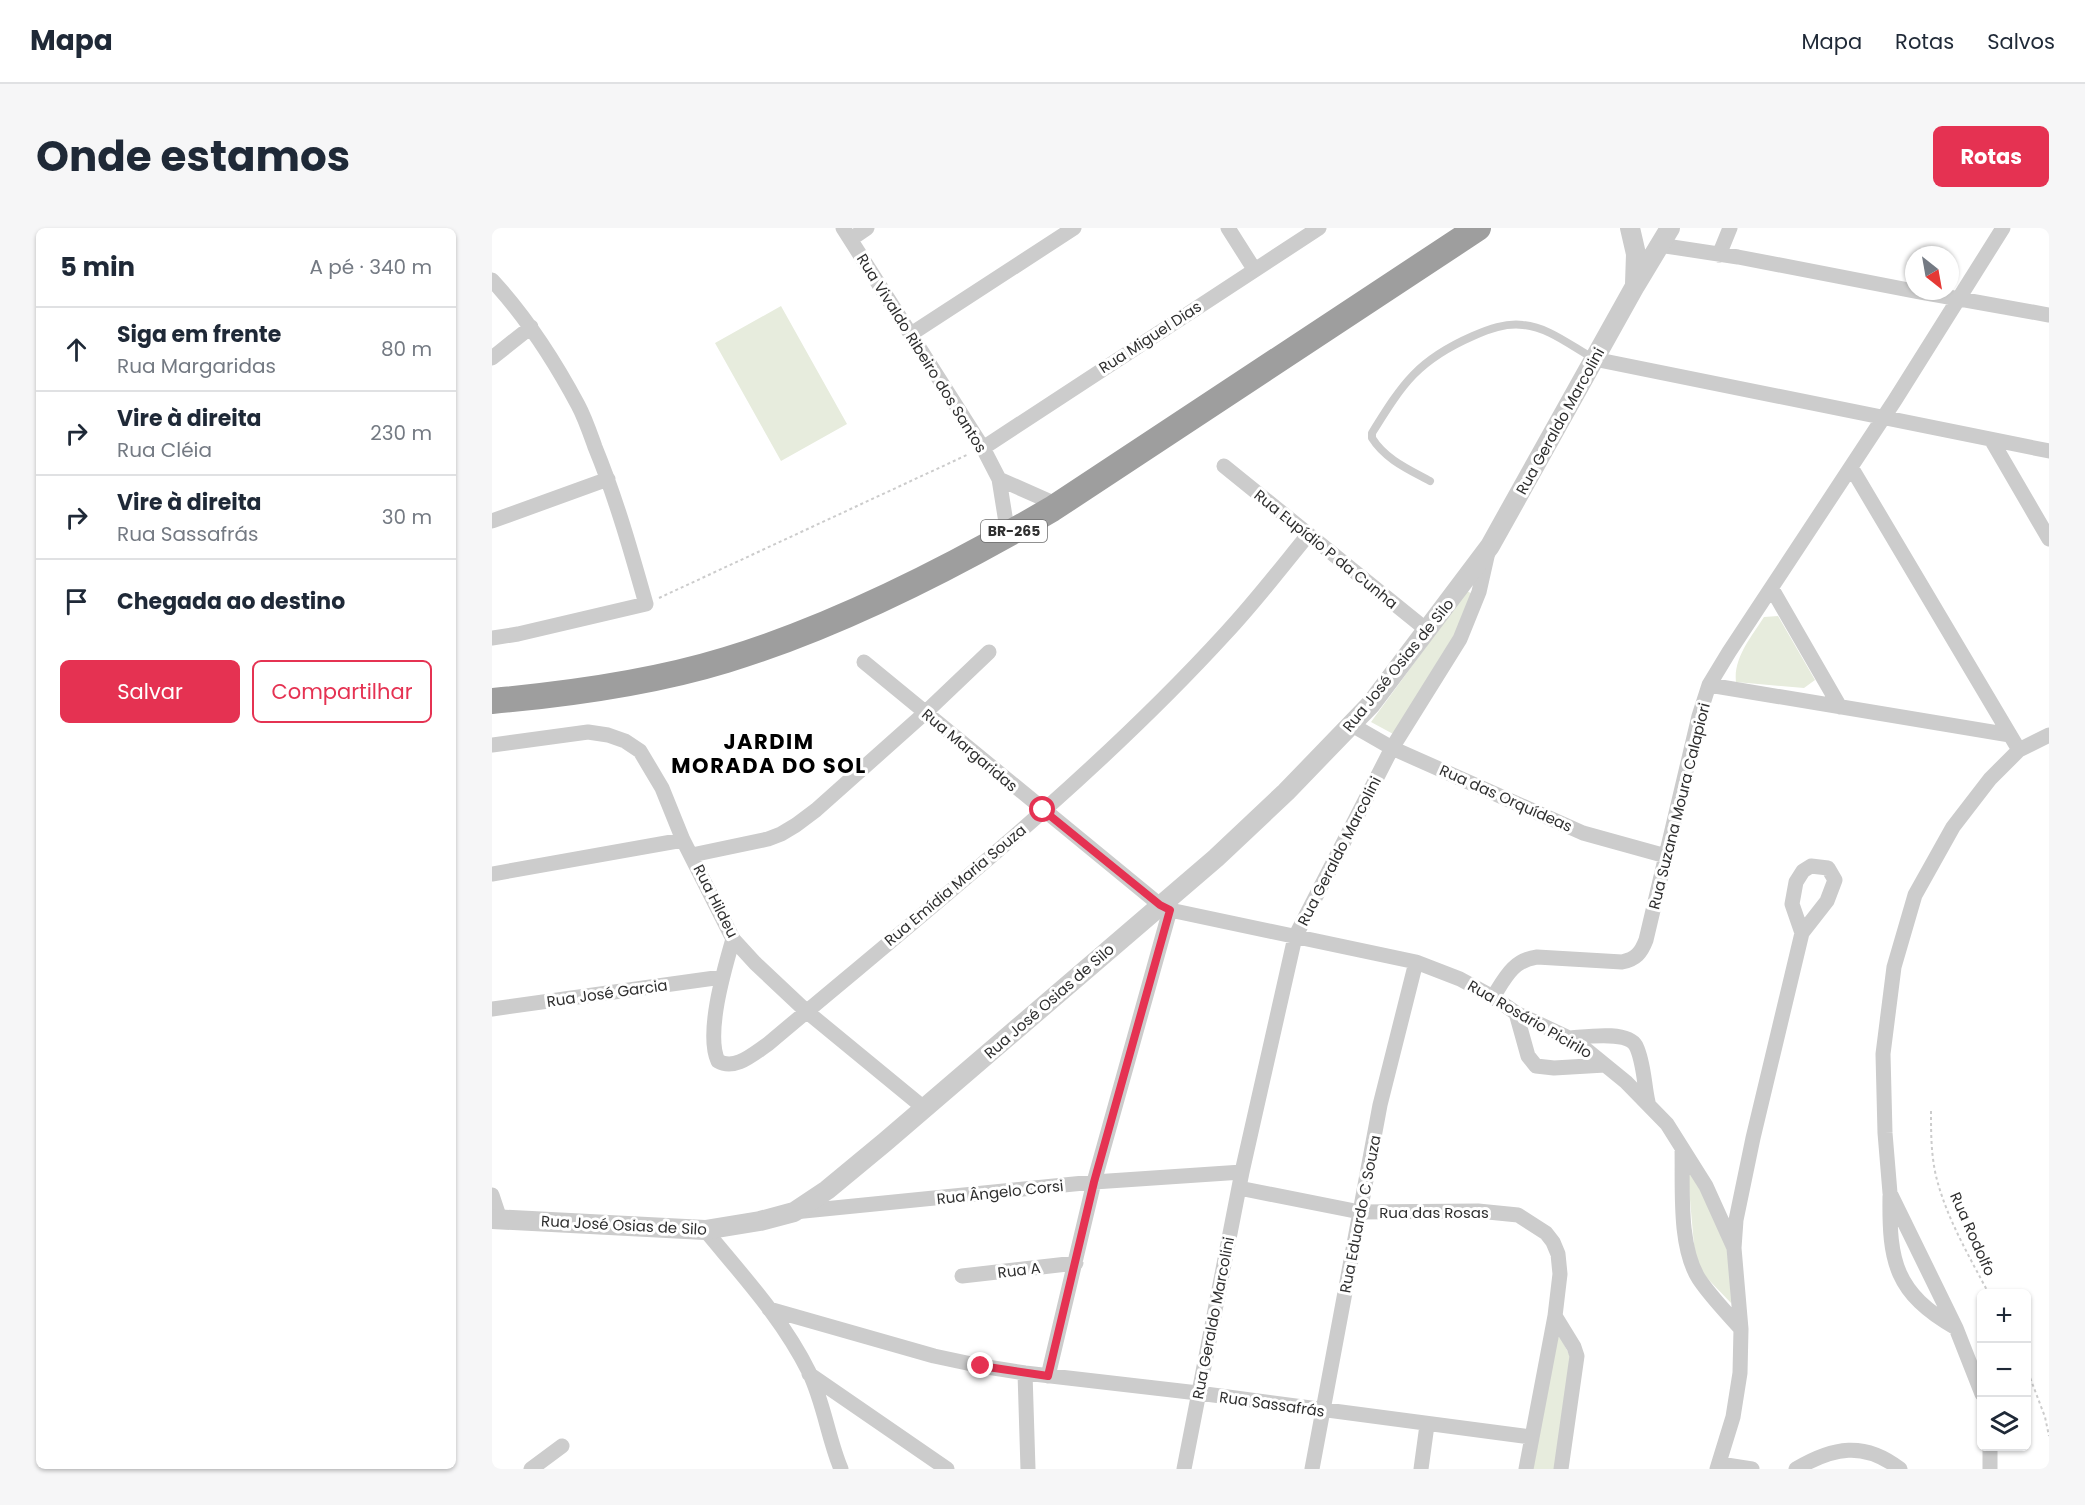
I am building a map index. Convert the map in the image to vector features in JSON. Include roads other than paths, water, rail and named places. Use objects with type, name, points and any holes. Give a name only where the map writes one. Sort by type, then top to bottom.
[{"type":"highway","name":"BR-265","points":[[492,701],[532,698],[651,679],[726,660],[838,619],[1008,535],[1058,505],[1479,228]]},
{"type":"street","points":[[847,233],[867,228]]},
{"type":"street","points":[[911,334],[1074,228]]},
{"type":"street","points":[[1228,228],[1254,269]]},
{"type":"street","name":"Rua Miguel Dias","points":[[982,448],[1319,228]]},
{"type":"street","name":"Rua Geraldo Marcolini","points":[[1630,228],[1636,254],[1635,286]]},
{"type":"street","name":"Rua Geraldo Marcolini","points":[[1184,1469],[1197,1393],[1242,1172],[1295,937],[1392,748],[1460,639],[1479,592],[1490,546],[1635,286],[1670,228]]},
{"type":"street","points":[[1719,255],[1730,228]]},
{"type":"street","points":[[2002,228],[1959,299],[2049,315]]},
{"type":"street","name":"Rua Vivaldo Ribeiro dos Santos","points":[[847,233],[982,448],[999,479],[1008,535]]},
{"type":"street","points":[[1659,245],[1905,289]]},
{"type":"street","points":[[492,280],[531,327],[578,406],[609,479],[646,604],[492,638]]},
{"type":"street","points":[[1709,685],[1958,300]]},
{"type":"street","points":[[492,358],[531,327]]},
{"type":"street","points":[[1594,359],[2049,451]]},
{"type":"street","points":[[1992,441],[2049,540]]},
{"type":"street","name":"Rua Eupídio P da Cunha","points":[[1224,466],[1428,631]]},
{"type":"street","points":[[1851,466],[2019,750]]},
{"type":"street","points":[[492,521],[609,479]]},
{"type":"street","points":[[999,479],[1058,505]]},
{"type":"street","name":"Rua Emídia Maria Souza","points":[[722,977],[714,1048],[718,1061],[723,1064],[738,1063],[768,1044],[1043,810],[1139,721],[1227,633],[1308,536]]},
{"type":"street","name":"Rua José Osias de Silo","points":[[496,1219],[705,1230],[760,1221],[794,1212],[827,1190],[1165,908],[1352,725],[1428,631],[1490,546]]},
{"type":"street","points":[[1772,589],[1840,707]]},
{"type":"street","points":[[692,855],[768,839],[788,830],[816,810],[926,712],[989,652]]},
{"type":"street","name":"Rua Margaridas","points":[[864,662],[1165,908]]},
{"type":"street","name":"Rua Suzana Moura Calapiori","points":[[1493,997],[1510,970],[1527,958],[1612,962],[1633,960],[1638,956],[1646,940],[1699,716],[1709,685],[2010,735]]},
{"type":"street","name":"Rua das Orquídeas","points":[[1352,725],[1392,748],[1583,833],[1666,856]]},
{"type":"street","name":"Rua Hildeu","points":[[492,745],[588,732],[608,735],[625,741],[640,751],[662,788],[683,840],[733,939],[755,963],[807,1011],[924,1108]]},
{"type":"street","points":[[1956,1329],[1937,1318],[1921,1304],[1906,1285],[1895,1264],[1890,1235],[1883,1054],[1894,967],[1915,895],[1953,827],[1990,779],[2019,750],[2049,735]]},
{"type":"street","points":[[2019,750],[2049,749]]},
{"type":"street","points":[[492,874],[683,840]]},
{"type":"street","points":[[1048,1376],[1094,1182],[1165,908]]},
{"type":"street","name":"Rua Rosário Picirilo","points":[[1165,908],[1413,960],[1460,979],[1516,1013],[1569,1038],[1648,1102],[1667,1124],[1682,1144],[1706,1186],[1734,1248]]},
{"type":"street","points":[[1752,1469],[1718,1466],[1733,1416],[1740,1373],[1741,1329],[1734,1248],[1742,1187],[1802,933]]},
{"type":"street","points":[[722,977],[733,939]]},
{"type":"street","name":"Rua Eduardo C Souza","points":[[1312,1469],[1380,1105],[1413,960]]},
{"type":"street","name":"Rua José Garcia","points":[[492,1009],[722,977]]},
{"type":"street","points":[[1516,1013],[1528,1056],[1536,1066],[1554,1068],[1605,1065]]},
{"type":"street","points":[[1569,1038],[1612,1036],[1623,1037],[1632,1042],[1640,1059],[1648,1102]]},
{"type":"street","points":[[1682,1144],[1684,1224],[1692,1264],[1704,1286],[1741,1329]]},
{"type":"street","name":"Rua Ângelo Corsi","points":[[794,1212],[1094,1182],[1242,1172]]},
{"type":"street","name":"Rua das Rosas","points":[[1239,1188],[1360,1212],[1478,1211],[1518,1215],[1537,1226],[1553,1242],[1558,1254],[1560,1274],[1555,1316],[1526,1469]]},
{"type":"street","points":[[1890,1193],[1956,1329],[1977,1382]]},
{"type":"street","points":[[492,1195],[496,1219]]},
{"type":"street","points":[[705,1230],[769,1309],[810,1374],[838,1468]]},
{"type":"street","name":"Rua A","points":[[962,1276],[1076,1263]]},
{"type":"street","name":"Rua Sassafrás","points":[[769,1309],[934,1356],[1025,1373],[1531,1437]]},
{"type":"street","points":[[1555,1316],[1577,1356],[1561,1469]]},
{"type":"street","points":[[1025,1373],[1028,1469]]},
{"type":"street","points":[[810,1374],[947,1469]]},
{"type":"street","points":[[1421,1469],[1427,1425]]},
{"type":"street","points":[[531,1469],[562,1446]]},
{"type":"street","points":[[1796,1469],[1815,1458],[1849,1450],[1867,1451],[1888,1460],[1899,1469]]},
{"type":"street","points":[[1990,1451],[1990,1469]]},
{"type":"lane","points":[[1430,481],[1389,458],[1372,438],[1372,433],[1400,388],[1421,366],[1450,346],[1506,325],[1523,325],[1543,330],[1594,359]]},
{"type":"district","name":"JARDIM MORADA DO SOL","points":[[769,753]]}]
